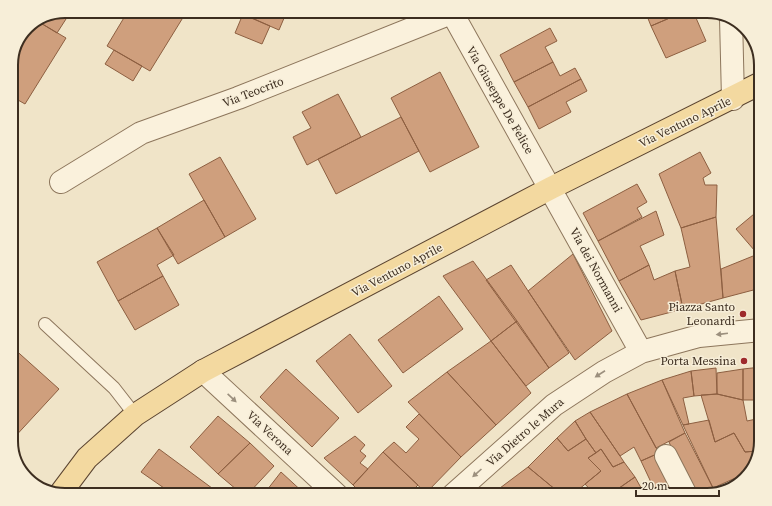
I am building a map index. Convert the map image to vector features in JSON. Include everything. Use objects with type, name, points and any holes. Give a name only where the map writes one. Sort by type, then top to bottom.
[{"type":"main road","name":"Via Ventuno Aprile","points":[[65,488],[87,458],[135,415],[203,371],[551,188],[733,99],[754,87]]},
{"type":"street","name":"Via Teocrito","points":[[61,182],[141,133],[238,98],[436,18]]},
{"type":"street","name":"Via Giuseppe De Felice","points":[[454,18],[551,188]]},
{"type":"street","points":[[731,25],[733,99]]},
{"type":"street","name":"Via dei Normanni","points":[[551,188],[641,352]]},
{"type":"street","name":"Via Dietro le Mura","points":[[461,488],[554,405],[604,372],[641,352],[699,336],[754,331]]},
{"type":"street","name":"Via Verona","points":[[203,371],[329,488]]},
{"type":"street","points":[[666,456],[682,488]]},
{"type":"lane","points":[[45,324],[114,388],[135,415]]},
{"type":"building","points":[[64,18],[66,19],[57,33],[43,24],[56,19]]},
{"type":"building","points":[[124,18],[183,18],[150,71],[107,46]]},
{"type":"building","points":[[241,18],[252,18],[270,26],[262,44],[235,33]]},
{"type":"building","points":[[251,18],[284,18],[279,30]]},
{"type":"building","points":[[648,18],[670,18],[651,26]]},
{"type":"building","points":[[670,18],[696,18],[706,41],[666,58],[651,26]]},
{"type":"building","points":[[43,24],[66,38],[25,104],[18,100],[18,62],[26,39],[32,32]]},
{"type":"building","points":[[550,28],[557,41],[545,47],[553,62],[514,82],[500,55]]},
{"type":"building","points":[[114,50],[142,66],[133,81],[105,64]]},
{"type":"building","points":[[553,62],[560,76],[575,68],[581,79],[528,107],[514,82]]},
{"type":"building","points":[[440,72],[479,147],[430,172],[391,98]]},
{"type":"building","points":[[581,79],[587,91],[566,102],[571,112],[539,129],[528,107]]},
{"type":"building","points":[[338,94],[361,137],[307,165],[293,137],[311,128],[302,112]]},
{"type":"building","points":[[401,117],[419,151],[336,194],[318,159]]},
{"type":"building","points":[[700,152],[711,173],[703,178],[705,185],[717,185],[716,217],[681,228],[659,174]]},
{"type":"building","points":[[220,157],[256,219],[225,237],[189,174]]},
{"type":"building","points":[[637,184],[647,202],[637,208],[642,217],[598,241],[583,213]]},
{"type":"building","points":[[204,200],[225,237],[178,264],[157,228]]},
{"type":"building","points":[[656,211],[664,235],[640,246],[649,265],[619,281],[598,241]]},
{"type":"building","points":[[754,214],[754,250],[736,229]]},
{"type":"building","points":[[716,217],[723,298],[683,309],[675,271],[690,267],[681,228]]},
{"type":"building","points":[[157,228],[174,255],[157,265],[163,276],[118,301],[97,262]]},
{"type":"building","points":[[573,254],[612,331],[575,360],[528,291]]},
{"type":"building","points":[[754,256],[754,290],[723,298],[721,269]]},
{"type":"building","points":[[473,261],[517,321],[491,341],[443,276]]},
{"type":"building","points":[[511,265],[569,353],[549,368],[486,280]]},
{"type":"building","points":[[649,265],[654,280],[675,271],[683,309],[641,320],[619,281]]},
{"type":"building","points":[[163,276],[179,305],[135,330],[118,301]]},
{"type":"building","points":[[439,296],[463,329],[403,373],[378,340]]},
{"type":"building","points":[[517,321],[549,368],[526,386],[491,341]]},
{"type":"building","points":[[350,334],[392,386],[358,413],[316,361]]},
{"type":"building","points":[[491,341],[531,393],[496,425],[447,372]]},
{"type":"building","points":[[18,352],[59,389],[18,433]]},
{"type":"building","points":[[716,368],[717,394],[694,396],[691,371]]},
{"type":"building","points":[[754,368],[754,400],[743,400],[743,369]]},
{"type":"building","points":[[286,369],[339,418],[312,447],[260,397]]},
{"type":"building","points":[[743,369],[743,400],[717,394],[717,373]]},
{"type":"building","points":[[691,371],[694,396],[683,398],[689,424],[683,425],[662,380]]},
{"type":"building","points":[[447,372],[496,425],[461,457],[408,402]]},
{"type":"building","points":[[662,380],[685,433],[656,448],[627,394]]},
{"type":"building","points":[[627,394],[659,453],[641,461],[634,447],[620,456],[590,412]]},
{"type":"building","points":[[717,394],[743,400],[747,421],[754,420],[753,451],[745,452],[734,433],[715,442],[701,395]]},
{"type":"building","points":[[590,412],[624,462],[613,467],[601,449],[596,453],[586,439],[575,421]]},
{"type":"building","points":[[419,414],[461,457],[431,488],[421,488],[383,452],[394,442],[406,453],[419,439],[406,427]]},
{"type":"building","points":[[218,416],[250,443],[218,474],[190,447]]},
{"type":"building","points":[[709,420],[715,442],[734,433],[745,452],[753,451],[746,467],[735,478],[713,488],[683,425]]},
{"type":"building","points":[[575,421],[586,439],[568,451],[557,438]]},
{"type":"building","points":[[685,433],[713,488],[690,488],[669,442]]},
{"type":"building","points":[[355,436],[365,445],[360,451],[366,456],[360,463],[368,469],[353,485],[324,458]]},
{"type":"building","points":[[557,438],[568,451],[586,439],[596,453],[588,458],[601,471],[580,488],[554,488],[528,467]]},
{"type":"building","points":[[250,443],[274,466],[254,488],[235,488],[218,474]]},
{"type":"building","points":[[159,449],[212,488],[164,488],[141,472]]},
{"type":"building","points":[[601,449],[613,467],[624,462],[635,477],[619,488],[589,488],[585,484],[601,471],[588,458]]},
{"type":"building","points":[[383,452],[418,485],[415,488],[356,488],[353,485]]},
{"type":"building","points":[[659,453],[676,488],[654,488],[641,461]]},
{"type":"building","points":[[528,467],[554,488],[500,488]]},
{"type":"building","points":[[281,472],[298,488],[269,488]]},
{"type":"building","points":[[635,477],[641,488],[619,488]]},
{"type":"place","name":"Piazza Santo Leonardi","points":[[743,314]]},
{"type":"place","name":"Porta Messina","points":[[744,361]]}]
